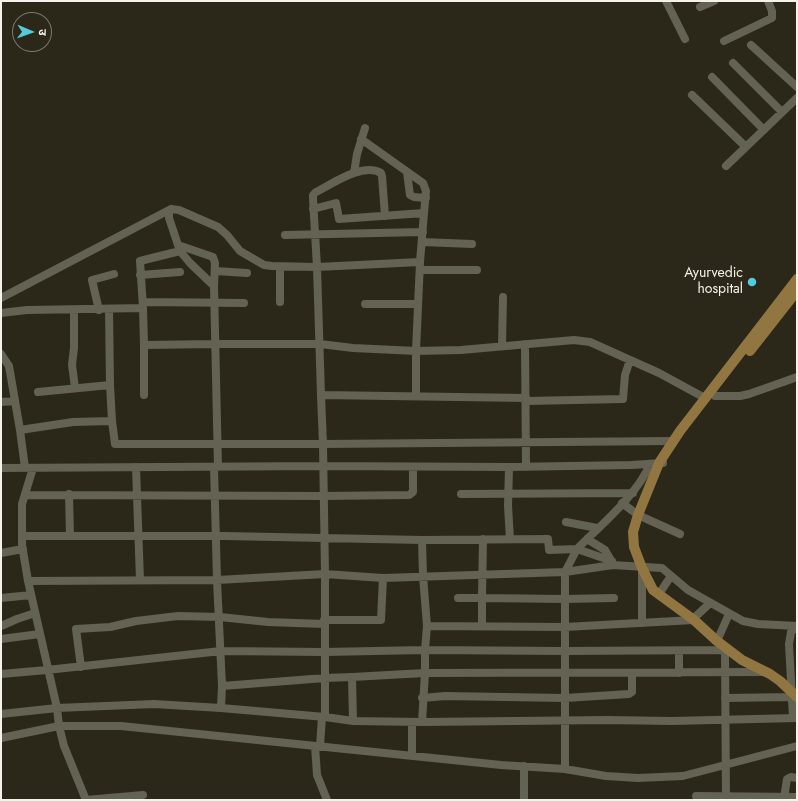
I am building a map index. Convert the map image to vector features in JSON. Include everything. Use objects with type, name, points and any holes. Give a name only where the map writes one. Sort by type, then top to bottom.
[{"type":"main road","points":[[657,465],[710,397],[797,279]]},
{"type":"main road","points":[[794,695],[780,681],[767,672],[742,660],[726,649],[693,620],[653,590],[634,547],[633,532],[657,465],[673,442],[797,291]]},
{"type":"street","points":[[666,1],[685,39]]},
{"type":"street","points":[[700,7],[714,1]]},
{"type":"street","points":[[724,41],[772,18],[772,11],[768,1]]},
{"type":"street","points":[[751,45],[797,87]]},
{"type":"street","points":[[733,63],[782,112]]},
{"type":"street","points":[[712,77],[764,130]]},
{"type":"street","points":[[692,94],[746,147]]},
{"type":"street","points":[[726,166],[797,98]]},
{"type":"street","points":[[354,172],[364,128]]},
{"type":"street","points":[[361,139],[423,183],[426,187],[418,304],[416,396]]},
{"type":"street","points":[[326,800],[317,775],[318,746],[324,717],[325,574],[320,344],[314,195],[316,192],[354,172],[373,170],[381,173],[382,176],[385,216]]},
{"type":"street","points":[[407,172],[410,195],[414,197],[426,198]]},
{"type":"street","points":[[314,209],[336,203],[339,219],[424,213]]},
{"type":"street","points":[[171,209],[169,218],[179,248],[190,263],[214,286]]},
{"type":"street","points":[[1,298],[171,209],[178,210],[218,227],[227,235],[240,251],[264,265],[317,268],[420,266],[477,270]]},
{"type":"street","points":[[285,235],[423,232]]},
{"type":"street","points":[[422,242],[472,244]]},
{"type":"street","points":[[144,395],[143,305],[140,261],[179,248],[213,257],[215,263],[214,286],[218,445],[215,495],[222,686],[220,708]]},
{"type":"street","points":[[280,267],[280,302]]},
{"type":"street","points":[[215,271],[247,273]]},
{"type":"street","points":[[140,275],[180,272]]},
{"type":"street","points":[[99,310],[92,280],[114,274]]},
{"type":"street","points":[[502,346],[503,297]]},
{"type":"street","points":[[1,313],[27,310],[99,310],[143,305],[215,302],[244,303]]},
{"type":"street","points":[[365,304],[418,304]]},
{"type":"street","points":[[109,309],[110,385],[114,444],[218,445],[673,442]]},
{"type":"street","points":[[74,310],[74,348],[72,365],[75,388]]},
{"type":"street","points":[[144,345],[320,344],[353,348],[416,351],[461,350],[583,340],[710,397],[740,396],[750,394],[797,377]]},
{"type":"street","points":[[525,344],[526,467]]},
{"type":"street","points":[[1,354],[9,366],[20,430],[29,468],[25,495],[22,504],[23,549],[28,581],[57,708],[59,726],[64,746],[86,800],[143,794]]},
{"type":"street","points":[[321,395],[624,400],[625,375],[630,360]]},
{"type":"street","points":[[38,392],[110,385]]},
{"type":"street","points":[[1,402],[15,400]]},
{"type":"street","points":[[20,430],[73,422],[112,421]]},
{"type":"street","points":[[1,468],[323,466],[526,467],[657,465]]},
{"type":"street","points":[[565,769],[565,572],[578,549],[657,465]]},
{"type":"street","points":[[136,467],[140,580]]},
{"type":"street","points":[[25,495],[323,496],[412,494],[413,467]]},
{"type":"street","points":[[509,467],[508,494],[510,539]]},
{"type":"street","points":[[461,494],[632,493]]},
{"type":"street","points":[[69,494],[70,536]]},
{"type":"street","points":[[622,503],[638,515],[680,534]]},
{"type":"street","points":[[566,522],[597,528]]},
{"type":"street","points":[[22,536],[216,536],[422,540],[548,539],[549,550],[578,549],[613,563],[642,568],[662,568],[683,586],[743,621],[797,626]]},
{"type":"street","points":[[482,626],[483,539]]},
{"type":"street","points":[[587,539],[605,550],[613,563]]},
{"type":"street","points":[[422,540],[422,576],[427,626],[424,650],[425,673],[422,698],[422,722]]},
{"type":"street","points":[[1,553],[23,549]]},
{"type":"street","points":[[28,581],[217,580],[325,574],[383,578],[565,572],[613,563]]},
{"type":"street","points":[[642,568],[642,623]]},
{"type":"street","points":[[659,594],[671,576]]},
{"type":"street","points":[[81,667],[76,629],[110,627],[136,621],[178,616],[220,617],[268,622],[381,620],[383,578]]},
{"type":"street","points":[[1,598],[31,595]]},
{"type":"street","points":[[458,598],[614,598]]},
{"type":"street","points":[[427,626],[564,627],[693,620],[710,603]]},
{"type":"street","points":[[1,626],[35,613]]},
{"type":"street","points":[[717,641],[729,614]]},
{"type":"street","points":[[1,714],[57,708],[154,704],[220,708],[353,720],[412,722],[725,720],[795,718],[789,644],[791,632],[797,626]]},
{"type":"street","points":[[1,639],[40,634]]},
{"type":"street","points":[[1,674],[81,667],[221,651],[679,651],[726,649],[726,798]]},
{"type":"street","points":[[678,673],[679,651]]},
{"type":"street","points":[[222,686],[325,678],[352,678],[425,673],[767,672]]},
{"type":"street","points":[[422,698],[445,696],[565,698],[632,693],[632,673]]},
{"type":"street","points":[[352,678],[353,720]]},
{"type":"street","points":[[725,698],[794,695]]},
{"type":"street","points":[[412,722],[412,756]]},
{"type":"street","points":[[1,738],[59,726],[121,726],[412,756],[565,769],[621,777],[655,778],[683,776],[797,746]]},
{"type":"street","points":[[524,766],[524,800]]},
{"type":"street","points":[[784,798],[787,779],[791,777],[797,778]]},
{"type":"street","points":[[696,796],[709,798],[797,797]]},
{"type":"place","name":"Ayurvedic hospital","points":[[752,282]]}]
